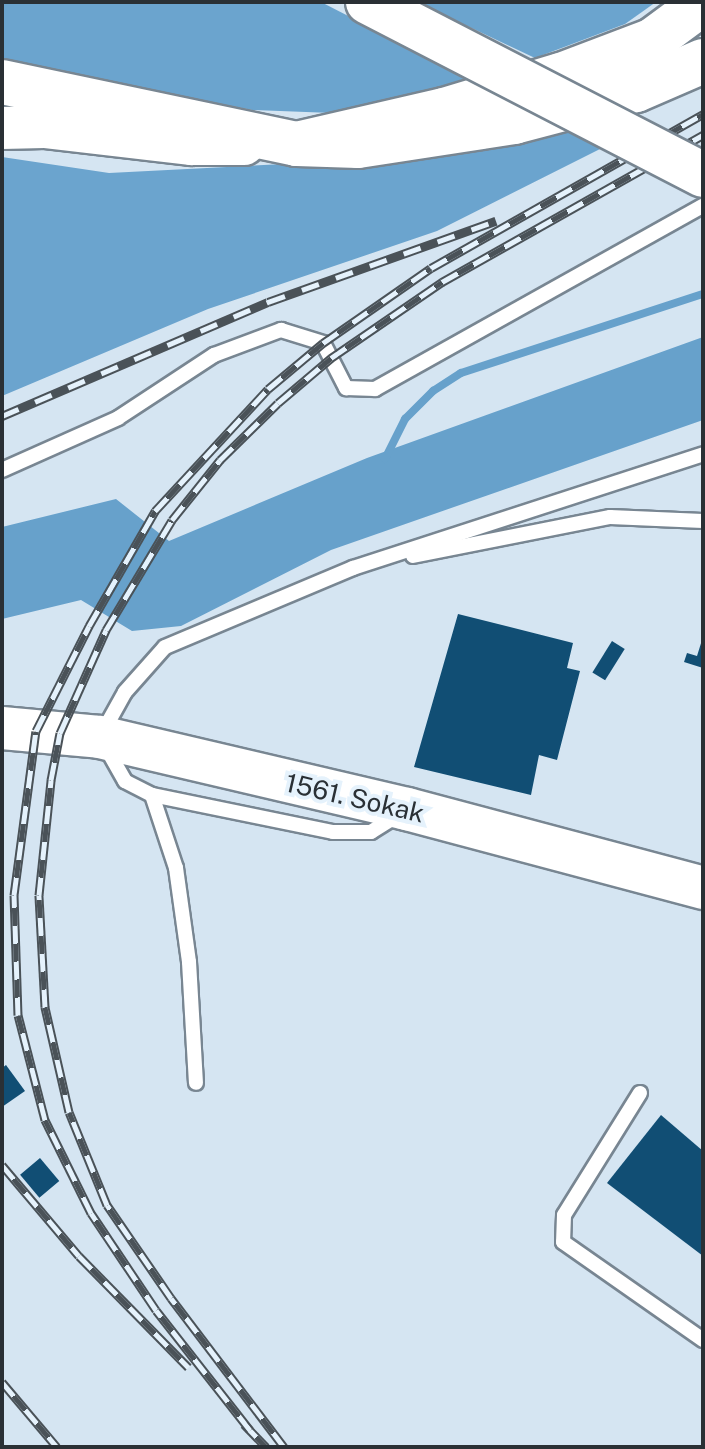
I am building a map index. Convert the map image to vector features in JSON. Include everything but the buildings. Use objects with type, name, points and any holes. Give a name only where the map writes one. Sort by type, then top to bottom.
[{"type":"main road","points":[[368,2],[703,175]]},
{"type":"main road","points":[[2,82],[297,144],[444,110],[561,75],[653,40],[703,3]]},
{"type":"main road","points":[[2,128],[44,127],[192,144],[358,146],[514,122],[636,90],[703,61]]},
{"type":"main road","name":"1561. Sokak","points":[[2,728],[100,737],[407,809],[703,888]]},
{"type":"lane","points":[[2,470],[118,418],[214,355],[281,330],[323,343],[346,388],[375,389],[703,206]]},
{"type":"lane","points":[[407,809],[371,832],[333,832],[152,795],[125,781],[100,737],[125,692],[165,647],[353,568],[703,454]]},
{"type":"lane","points":[[353,568],[610,517],[703,521]]},
{"type":"lane","points":[[152,795],[176,868],[189,962],[196,1083]]},
{"type":"lane","points":[[640,1093],[564,1215],[563,1242],[703,1340]]},
{"type":"shaded area","points":[[2,2],[321,2],[469,78],[442,91],[332,113],[252,110],[2,60]]},
{"type":"shaded area","points":[[417,2],[656,2],[625,24],[535,58]]},
{"type":"shaded area","points":[[560,123],[600,149],[437,231],[208,309],[2,396],[2,157],[109,173],[458,155]]},
{"type":"shaded area","points":[[703,337],[703,420],[331,550],[181,626],[132,631],[81,600],[2,619],[2,527],[116,499],[169,541],[367,458]]},
{"type":"waterway","points":[[385,459],[405,419],[433,391],[461,373],[703,294]]},
{"type":"railway","points":[[250,1430],[156,1310],[91,1213],[45,1120],[18,1015],[14,895],[36,731],[89,626],[155,511],[268,389],[323,343],[431,268],[703,114]]},
{"type":"railway","points":[[284,1447],[171,1298],[107,1205],[69,1112],[45,1007],[39,895],[51,780],[60,733],[106,630],[172,520],[220,460],[278,403],[331,358],[442,282],[703,135]]},
{"type":"railway","points":[[2,416],[268,302],[496,221]]},
{"type":"railway","points":[[2,1165],[79,1256],[188,1367]]},
{"type":"railway","points":[[2,1382],[57,1447]]},
{"type":"railway","points":[[244,1424],[266,1447]]}]
